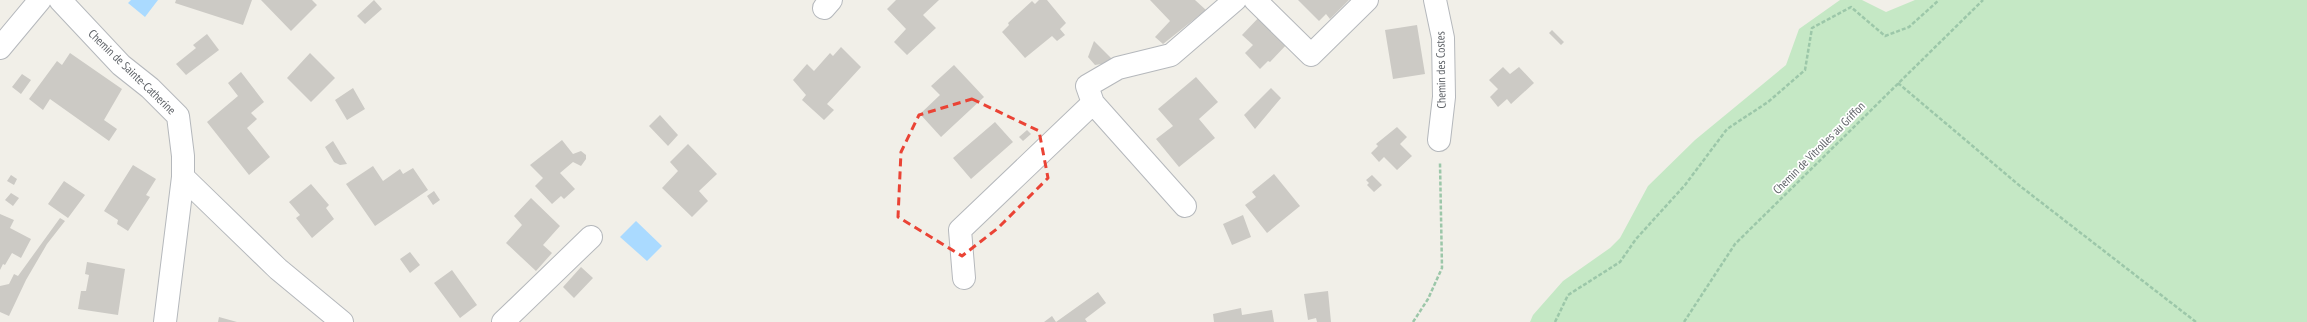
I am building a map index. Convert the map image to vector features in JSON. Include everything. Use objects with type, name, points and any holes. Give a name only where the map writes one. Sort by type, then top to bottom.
[{"type":"street","points":[[0,48],[40,0]]},
{"type":"street","name":"Chemin de Sainte-Catherine","points":[[60,0],[121,65],[150,88],[178,116],[183,156],[183,177],[165,322]]},
{"type":"street","points":[[1185,206],[1093,103],[1087,86],[1118,68],[1171,55],[1235,0]]},
{"type":"street","points":[[1255,0],[1311,55],[1367,0]]},
{"type":"street","name":"Chemin des Costes","points":[[1435,0],[1443,38],[1444,97],[1439,140]]},
{"type":"street","points":[[964,278],[960,230],[1093,103]]},
{"type":"street","points":[[183,177],[278,269],[342,322]]},
{"type":"street","points":[[502,322],[591,237]]},
{"type":"path","points":[[1555,322],[1568,295],[1620,262],[1636,239],[1686,184],[1727,129],[1768,102],[1805,70],[1812,28],[1851,6],[1885,36],[1910,27],[1939,0]]},
{"type":"path","name":"Chemin de Vitrolles au Griffon","points":[[1684,322],[1735,244],[1983,0]]},
{"type":"path","points":[[1898,83],[2020,186],[2196,322]]},
{"type":"path","points":[[1412,322],[1428,299],[1442,268],[1439,140]]},
{"type":"highlighted area","points":[[972,99],[1039,131],[1048,178],[998,228],[962,256],[898,217],[901,152],[919,115]]},
{"type":"green space","points":[[1840,0],[1862,0],[1886,12],[1915,0],[2307,0],[2307,322],[1530,322],[1533,315],[1563,281],[1610,248],[1620,238],[1648,186],[1695,140],[1786,65],[1799,29]]},
{"type":"water","points":[[131,0],[158,0],[145,17],[128,3]]},
{"type":"water","points":[[636,221],[662,246],[647,261],[620,237]]},
{"type":"building","points":[[176,0],[252,0],[243,25],[175,3]]},
{"type":"building","points":[[261,0],[312,0],[317,5],[291,31]]},
{"type":"building","points":[[374,0],[382,9],[365,24],[357,16]]},
{"type":"building","points":[[896,0],[939,0],[923,15],[936,28],[907,55],[894,42],[906,29],[887,9]]},
{"type":"building","points":[[1039,0],[1047,0],[1066,23],[1060,29],[1065,35],[1057,41],[1052,36],[1025,58],[1002,32],[1009,25],[1008,23],[1032,1],[1035,4]]},
{"type":"building","points":[[1150,0],[1195,0],[1206,10],[1163,44],[1155,37],[1170,21]]},
{"type":"building","points":[[1298,0],[1349,0],[1330,19],[1326,14],[1319,21]]},
{"type":"building","points":[[1263,13],[1289,42],[1270,62],[1268,61],[1260,69],[1245,53],[1253,45],[1242,35]]},
{"type":"building","points":[[1417,25],[1425,74],[1393,79],[1385,30]]},
{"type":"building","points":[[1552,30],[1564,42],[1561,45],[1549,33]]},
{"type":"building","points":[[207,34],[219,50],[186,75],[176,64],[196,48],[193,45]]},
{"type":"building","points":[[1094,41],[1115,62],[1095,65],[1088,57]]},
{"type":"building","points":[[841,47],[861,67],[827,104],[834,110],[824,120],[802,100],[806,95],[793,80],[807,64],[814,71],[830,53],[833,56]]},
{"type":"building","points":[[70,53],[122,89],[104,120],[117,129],[109,141],[50,99],[43,110],[29,99],[57,61],[62,65]]},
{"type":"building","points":[[310,53],[335,78],[311,102],[287,78]]},
{"type":"building","points":[[954,65],[984,97],[941,137],[920,114],[940,95],[931,86]]},
{"type":"building","points":[[1503,67],[1510,74],[1519,67],[1534,83],[1511,104],[1507,99],[1498,107],[1490,97],[1498,89],[1489,80]]},
{"type":"building","points":[[241,72],[264,102],[251,113],[257,119],[247,128],[270,157],[249,175],[207,122],[238,96],[228,83]]},
{"type":"building","points":[[22,74],[31,80],[21,94],[12,87]]},
{"type":"building","points":[[1196,77],[1218,102],[1199,119],[1215,138],[1179,167],[1156,139],[1173,126],[1158,109]]},
{"type":"building","points":[[353,88],[365,109],[347,120],[335,100]]},
{"type":"building","points":[[1271,88],[1281,98],[1255,129],[1244,115]]},
{"type":"building","points":[[660,115],[678,135],[668,146],[649,126]]},
{"type":"building","points":[[995,122],[1013,142],[971,179],[953,158]]},
{"type":"building","points":[[1397,127],[1407,137],[1400,144],[1412,156],[1397,170],[1384,157],[1379,162],[1371,153],[1378,146],[1376,144]]},
{"type":"building","points":[[1027,130],[1031,134],[1023,141],[1019,137]]},
{"type":"building","points":[[562,140],[573,154],[581,151],[586,155],[586,159],[581,166],[573,162],[560,173],[575,189],[564,199],[561,196],[552,204],[535,186],[543,178],[530,165]]},
{"type":"building","points":[[333,141],[347,164],[340,165],[334,162],[325,147]]},
{"type":"building","points":[[688,144],[717,174],[699,191],[708,201],[692,217],[662,188],[678,171],[670,162]]},
{"type":"building","points":[[133,165],[156,179],[146,195],[150,197],[128,231],[117,224],[118,220],[104,211]]},
{"type":"building","points":[[373,166],[383,181],[400,169],[403,174],[413,168],[428,190],[375,226],[346,184]]},
{"type":"building","points":[[1274,174],[1300,206],[1267,233],[1245,205],[1256,197],[1252,192]]},
{"type":"building","points":[[11,175],[17,179],[14,185],[7,181]]},
{"type":"building","points":[[1372,175],[1382,185],[1374,192],[1367,185],[1369,183],[1366,180]]},
{"type":"building","points":[[64,181],[85,195],[68,218],[48,204]]},
{"type":"building","points":[[311,184],[329,205],[326,208],[334,219],[312,238],[296,218],[300,215],[289,202]]},
{"type":"building","points":[[434,191],[440,200],[433,205],[427,196]]},
{"type":"building","points":[[11,193],[19,198],[13,206],[5,200]]},
{"type":"building","points":[[531,198],[560,226],[543,245],[552,253],[536,271],[506,243],[522,225],[514,216]]},
{"type":"building","points":[[0,214],[14,220],[10,228],[31,239],[21,258],[12,253],[5,265],[3,264],[0,270]]},
{"type":"building","points":[[1243,215],[1251,237],[1232,245],[1223,224]]},
{"type":"building","points":[[60,218],[65,221],[47,244],[26,280],[9,316],[0,312],[0,286],[9,284],[14,274],[18,276]]},
{"type":"building","points":[[410,252],[420,265],[410,273],[400,259]]},
{"type":"building","points":[[87,262],[125,269],[118,315],[78,309],[81,291],[86,291],[89,275],[85,274]]},
{"type":"building","points":[[581,267],[593,278],[574,298],[563,287]]},
{"type":"building","points":[[452,270],[477,305],[460,318],[434,283]]},
{"type":"building","points":[[1328,291],[1331,322],[1317,322],[1316,318],[1308,320],[1304,294]]},
{"type":"building","points":[[1098,292],[1106,303],[1085,319],[1087,322],[1056,322]]},
{"type":"building","points":[[1241,308],[1242,315],[1272,310],[1274,322],[1214,322],[1213,314]]},
{"type":"building","points":[[1052,316],[1056,322],[1044,322]]},
{"type":"building","points":[[219,317],[237,322],[218,322]]}]
